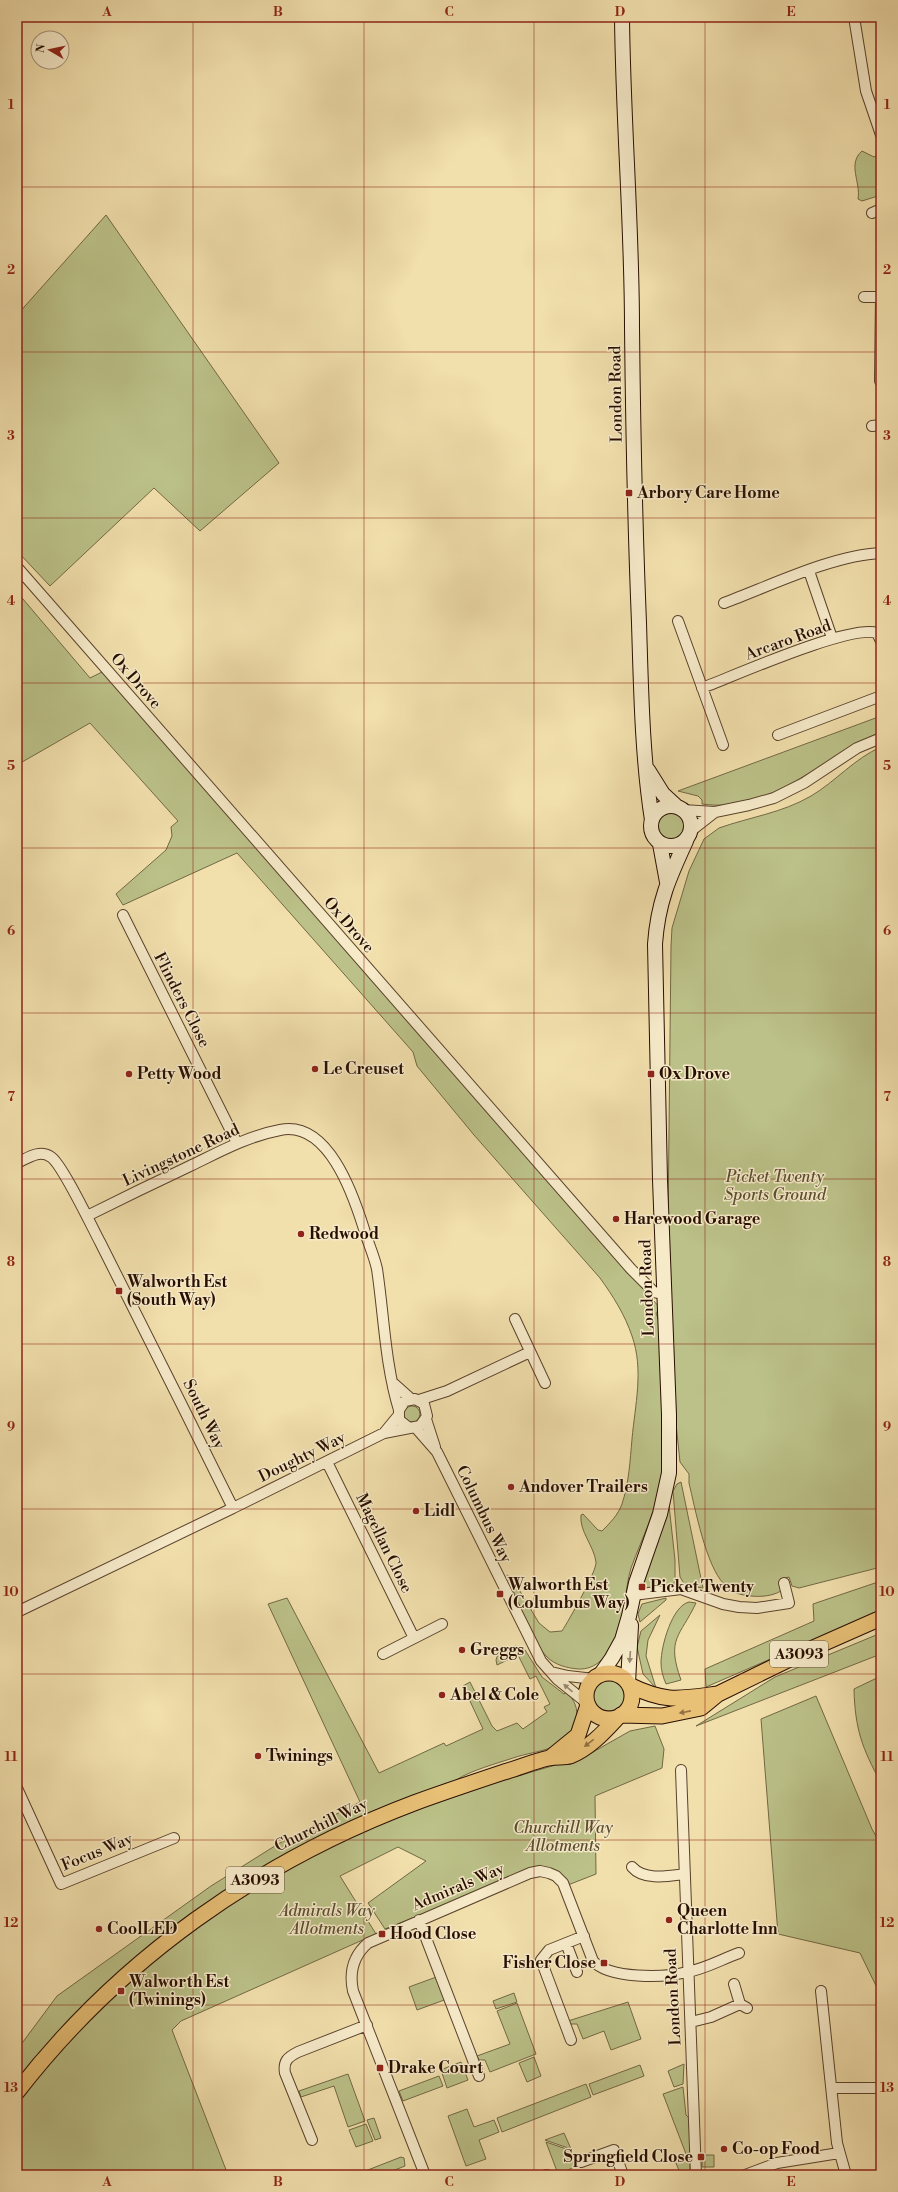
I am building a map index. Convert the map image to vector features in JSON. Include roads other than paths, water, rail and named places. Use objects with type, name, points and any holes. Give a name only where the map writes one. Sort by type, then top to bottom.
[{"type":"main road","name":"London Road","points":[[622,17],[623,100],[632,288],[636,558],[642,715],[652,833],[660,844],[667,882]]},
{"type":"main road","points":[[647,770],[663,794],[690,818],[689,835],[673,847],[660,844]]},
{"type":"main road","points":[[652,820],[659,810],[664,807],[679,808]]},
{"type":"main road","name":"London Road","points":[[597,1677],[619,1646],[629,1616],[633,1595],[660,1514],[668,1473],[669,1422],[664,1294],[655,944],[659,912],[667,882],[689,835]]},
{"type":"main road","name":"London Road","points":[[628,1684],[632,1628],[629,1616]]},
{"type":"main road","name":"A3093","points":[[619,1716],[654,1716],[691,1711],[701,1708],[718,1694],[804,1652],[881,1618]]},
{"type":"main road","points":[[609,1673],[617,1674],[628,1684],[631,1691],[631,1702],[626,1711],[619,1716],[611,1718],[601,1717],[595,1714],[588,1704],[587,1690],[597,1677],[609,1673]]},
{"type":"main road","name":"A3093","points":[[628,1684],[650,1695],[671,1699],[718,1694]]},
{"type":"main road","name":"Churchill Way","points":[[550,1758],[578,1735],[588,1704]]},
{"type":"main road","name":"Churchill Way","points":[[17,2092],[73,2026],[119,1981],[184,1927],[242,1887],[310,1849],[415,1802],[550,1758],[569,1756],[576,1753],[600,1735],[619,1716]]},
{"type":"street","points":[[854,18],[866,91],[881,135]]},
{"type":"street","points":[[864,297],[880,297],[880,381]]},
{"type":"street","points":[[724,603],[809,571],[855,556],[881,553]]},
{"type":"street","name":"Ox Drove","points":[[17,567],[631,1269],[654,1292],[664,1294]]},
{"type":"street","points":[[809,571],[832,638]]},
{"type":"street","points":[[678,621],[723,745]]},
{"type":"street","name":"Arcaro Road","points":[[702,688],[832,638],[869,631],[877,633],[881,640]]},
{"type":"street","points":[[778,735],[881,696]]},
{"type":"street","points":[[679,808],[714,812],[761,802],[785,793],[812,778],[846,754],[881,738]]},
{"type":"street","points":[[689,835],[714,812]]},
{"type":"street","name":"Flinders Close","points":[[123,914],[237,1143]]},
{"type":"street","name":"Livingstone Road","points":[[87,1216],[237,1143],[280,1130],[300,1130],[320,1141],[333,1159],[348,1185],[369,1241],[377,1269],[384,1333],[398,1413]]},
{"type":"street","name":"South Way","points":[[17,1163],[36,1154],[45,1154],[52,1157],[57,1162],[87,1216],[172,1382],[233,1508]]},
{"type":"street","points":[[515,1319],[545,1383]]},
{"type":"street","points":[[447,1391],[413,1428],[401,1422],[398,1413],[405,1401],[447,1391],[530,1352]]},
{"type":"street","points":[[392,1382],[415,1399],[427,1414]]},
{"type":"street","name":"Doughty Way","points":[[384,1433],[398,1413]]},
{"type":"street","name":"Columbus Way","points":[[427,1414],[437,1452],[524,1630],[541,1661],[572,1692],[588,1704]]},
{"type":"street","name":"Doughty Way","points":[[233,1508],[384,1433],[413,1428]]},
{"type":"street","name":"Columbus Way","points":[[413,1428],[437,1452]]},
{"type":"street","name":"Magellan Close","points":[[327,1462],[414,1638]]},
{"type":"street","points":[[17,1612],[233,1508]]},
{"type":"street","points":[[633,1595],[681,1589],[730,1606],[757,1608],[789,1603],[784,1582]]},
{"type":"street","points":[[383,1654],[442,1624]]},
{"type":"street","points":[[551,1672],[568,1676],[597,1677]]},
{"type":"street","name":"London Road","points":[[681,1770],[696,2175]]},
{"type":"street","name":"Focus Way","points":[[17,1788],[61,1884],[174,1838]]},
{"type":"street","points":[[632,1867],[637,1873],[651,1875],[668,1876],[686,1874]]},
{"type":"street","name":"Admirals Way","points":[[425,2175],[352,1984],[352,1968],[356,1956],[361,1949],[375,1938],[530,1873],[544,1872],[556,1876],[563,1883],[593,1961],[604,1969],[636,1975],[688,1972],[739,1952]]},
{"type":"street","points":[[419,1920],[479,2076]]},
{"type":"street","points":[[571,2040],[541,1963],[546,1952],[584,1936]]},
{"type":"street","points":[[566,1943],[577,1972]]},
{"type":"street","points":[[691,2022],[711,2018],[744,2006],[734,1984]]},
{"type":"street","points":[[821,1991],[833,2088],[839,2153],[846,2175]]},
{"type":"street","points":[[312,2140],[285,2073],[285,2062],[288,2057],[298,2052],[367,2025]]},
{"type":"street","points":[[833,2088],[875,2088]]},
{"type":"street","points":[[581,2162],[614,2150],[623,2175]]},
{"type":"street","points":[[745,2175],[777,2163],[839,2153]]},
{"type":"place","name":"Arbory Care Home","points":[[629,493]]},
{"type":"place","name":"Le Creuset","points":[[315,1069]]},
{"type":"place","name":"Petty Wood","points":[[129,1074]]},
{"type":"place","name":"Ox Drove","points":[[651,1074]]},
{"type":"place","name":"Harewood Garage","points":[[616,1219]]},
{"type":"place","name":"Redwood","points":[[301,1234]]},
{"type":"place","name":"Walworth Est (South Way)","points":[[119,1291]]},
{"type":"place","name":"Andover Trailers","points":[[511,1487]]},
{"type":"place","name":"Lidl","points":[[416,1511]]},
{"type":"place","name":"Picket Twenty","points":[[642,1587]]},
{"type":"place","name":"Walworth Est (Columbus Way)","points":[[500,1594]]},
{"type":"place","name":"Greggs","points":[[462,1650]]},
{"type":"place","name":"Abel & Cole","points":[[442,1695]]},
{"type":"place","name":"Twinings","points":[[258,1756]]},
{"type":"place","name":"Queen Charlotte Inn","points":[[669,1920]]},
{"type":"place","name":"CoolLED","points":[[99,1929]]},
{"type":"place","name":"Hood Close","points":[[382,1934]]},
{"type":"place","name":"Fisher Close","points":[[604,1963]]},
{"type":"place","name":"Walworth Est (Twinings)","points":[[121,1991]]},
{"type":"place","name":"Drake Court","points":[[380,2068]]},
{"type":"place","name":"Co-op Food","points":[[724,2149]]},
{"type":"place","name":"Springfield Close","points":[[701,2157]]},
{"type":"park label","name":"Picket Twenty Sports Ground","points":[[775,1186]]},
{"type":"park label","name":"Churchill Way Allotments","points":[[563,1837]]},
{"type":"park label","name":"Admirals Way Allotments","points":[[327,1920]]}]
